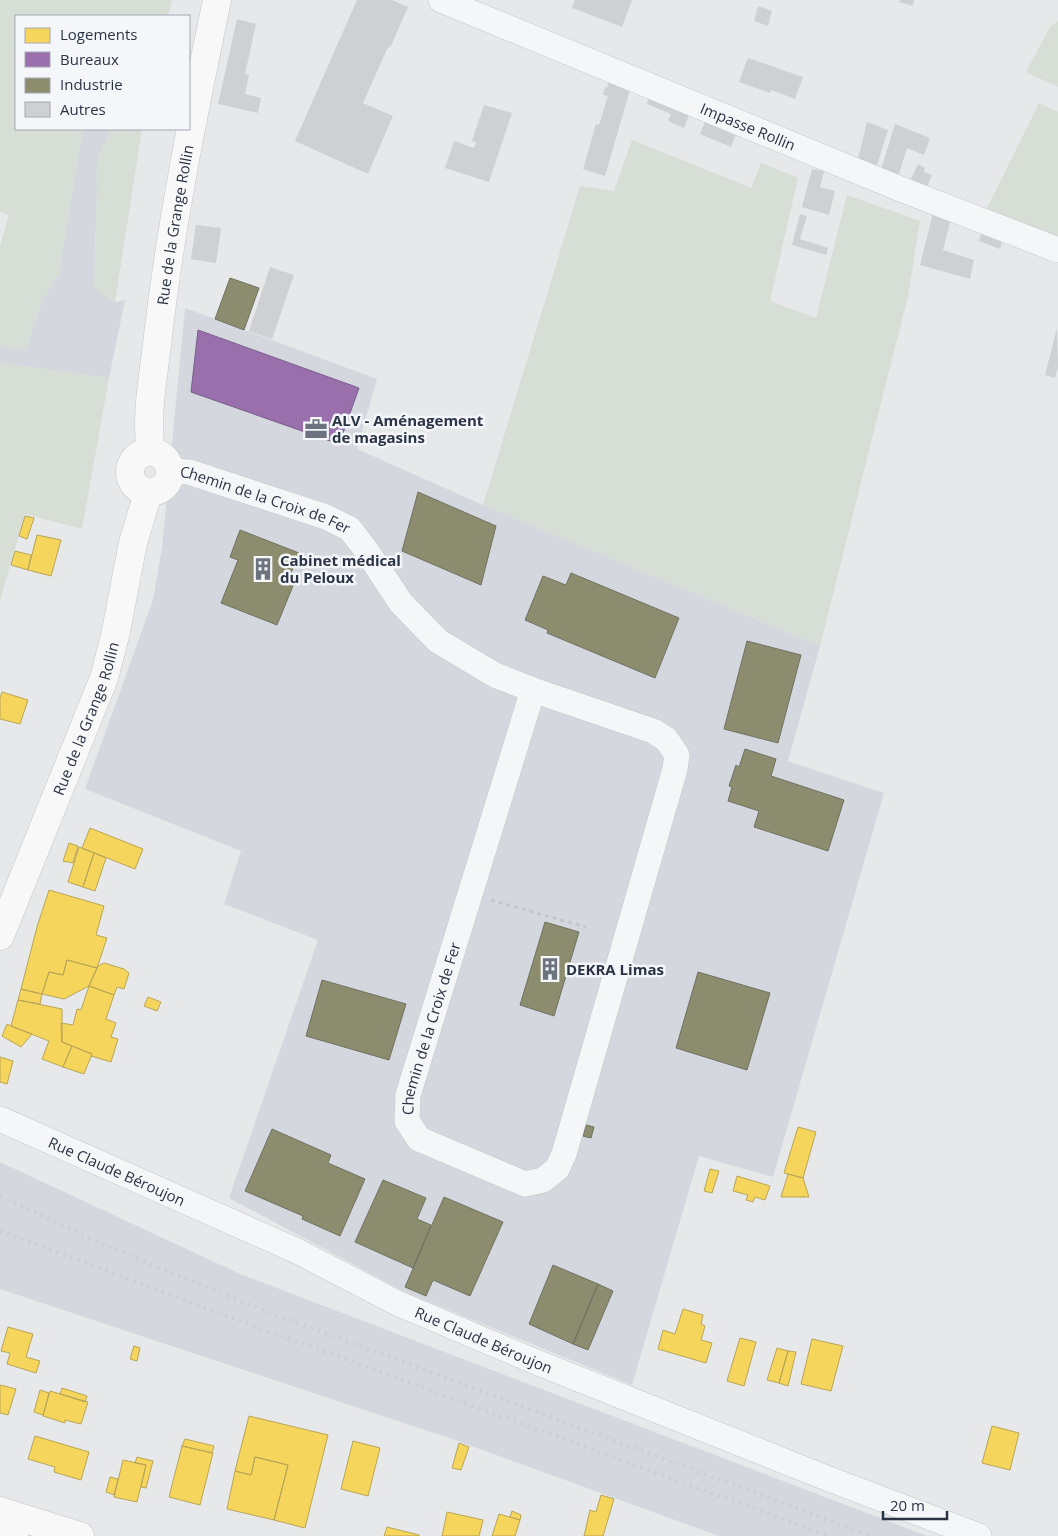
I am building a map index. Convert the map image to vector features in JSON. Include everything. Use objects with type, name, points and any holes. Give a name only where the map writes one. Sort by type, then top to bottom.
[{"type":"main road","name":"Rue de la Grange Rollin","points":[[152,452],[149,436],[151,398],[173,225],[217,0]]},
{"type":"main road","points":[[152,452],[159,454],[165,459],[170,471],[168,482],[162,488],[156,492],[148,493],[134,485],[130,471],[132,463],[137,457],[144,453],[152,452]]},
{"type":"main road","name":"Rue de la Grange Rollin","points":[[0,936],[104,678],[116,636],[133,543],[148,493]]},
{"type":"main road","points":[[0,1511],[80,1536]]},
{"type":"main road","points":[[0,1532],[14,1536]]},
{"type":"street","name":"Impasse Rollin","points":[[441,0],[898,188],[1058,250]]},
{"type":"street","name":"Chemin de la Croix de Fer","points":[[170,471],[189,472],[326,517],[350,529],[401,603],[438,641],[495,676],[653,732],[666,739],[676,755],[675,769],[564,1154],[557,1169],[543,1180],[525,1184],[419,1139],[407,1122],[408,1095],[533,690]]},
{"type":"street","name":"Rue Claude Béroujon","points":[[0,1119],[296,1251],[397,1303],[545,1365],[824,1477],[979,1536]]},
{"type":"path","points":[[470,894],[586,927]]},
{"type":"shaded area","points":[[0,0],[172,0],[168,15],[15,15],[15,130],[84,130],[59,273],[41,303],[26,351],[0,345],[0,246],[9,215],[0,212]]},
{"type":"shaded area","points":[[1058,21],[1058,87],[1026,72],[1050,27]]},
{"type":"shaded area","points":[[1039,103],[1058,112],[1058,241],[986,210]]},
{"type":"shaded area","points":[[84,130],[111,130],[98,158],[94,287],[115,302],[125,300],[109,378],[0,363],[0,345],[26,350],[41,303],[59,273]]},
{"type":"shaded area","points":[[111,130],[142,130],[115,302],[94,288],[98,158]]},
{"type":"shaded area","points":[[632,140],[751,188],[761,163],[798,178],[770,301],[816,318],[847,195],[920,221],[908,296],[820,646],[483,505],[580,186],[614,191]]},
{"type":"shaded area","points":[[185,308],[377,379],[357,449],[483,505],[820,646],[788,761],[884,793],[773,1177],[699,1156],[632,1385],[407,1293],[229,1198],[318,940],[224,904],[241,851],[85,789],[153,600],[162,548]]},
{"type":"shaded area","points":[[0,363],[109,378],[82,529],[25,514],[0,600]]},
{"type":"shaded area","points":[[0,1162],[240,1274],[927,1536],[719,1536],[452,1439],[0,1289]]},
{"type":"building: Logements","points":[[25,516],[34,518],[27,539],[19,536]]},
{"type":"building: Logements","points":[[37,535],[61,540],[51,576],[28,570]]},
{"type":"building: Logements","points":[[15,551],[31,555],[28,570],[11,565]]},
{"type":"building: Logements","points":[[2,692],[28,700],[20,724],[0,719],[0,698]]},
{"type":"building: Logements","points":[[90,828],[143,849],[135,869],[82,848]]},
{"type":"building: Logements","points":[[69,843],[78,846],[73,863],[63,861]]},
{"type":"building: Logements","points":[[79,847],[94,853],[83,887],[68,882]]},
{"type":"building: Logements","points":[[94,853],[106,858],[95,891],[83,887]]},
{"type":"building: Logements","points":[[49,890],[104,906],[96,935],[107,938],[97,968],[67,960],[63,975],[49,972],[42,994],[21,989]]},
{"type":"building: Logements","points":[[67,960],[97,968],[89,986],[64,999],[42,994],[49,972],[63,975]]},
{"type":"building: Logements","points":[[104,963],[124,969],[129,973],[124,989],[117,987],[114,995],[89,986],[98,966]]},
{"type":"building: Logements","points":[[89,986],[114,995],[106,1019],[116,1023],[111,1037],[118,1039],[111,1062],[91,1056],[92,1054],[62,1042],[61,1023],[73,1025],[77,1009],[81,1010]]},
{"type":"building: Logements","points":[[21,989],[42,994],[40,1004],[18,1000]]},
{"type":"building: Logements","points":[[148,997],[161,1002],[157,1011],[144,1006]]},
{"type":"building: Logements","points":[[18,1000],[62,1009],[62,1042],[72,1046],[63,1067],[42,1059],[49,1041],[11,1026]]},
{"type":"building: Logements","points":[[7,1024],[32,1034],[21,1047],[2,1036]]},
{"type":"building: Logements","points":[[72,1046],[92,1054],[84,1074],[63,1067]]},
{"type":"building: Logements","points":[[0,1057],[13,1061],[7,1084],[0,1082]]},
{"type":"building: Logements","points":[[798,1127],[816,1132],[803,1178],[784,1173]]},
{"type":"building: Logements","points":[[710,1169],[719,1171],[712,1193],[704,1191]]},
{"type":"building: Logements","points":[[788,1174],[803,1178],[809,1197],[781,1197]]},
{"type":"building: Logements","points":[[737,1176],[770,1186],[765,1200],[755,1197],[753,1202],[746,1200],[748,1195],[733,1191]]},
{"type":"building: Logements","points":[[683,1309],[703,1315],[701,1324],[705,1326],[701,1340],[712,1343],[706,1363],[658,1349],[663,1330],[675,1334]]},
{"type":"building: Logements","points":[[8,1327],[33,1334],[26,1357],[40,1361],[36,1373],[7,1364],[10,1353],[1,1351]]},
{"type":"building: Logements","points":[[740,1338],[756,1342],[744,1386],[727,1381]]},
{"type":"building: Logements","points":[[812,1339],[843,1346],[831,1391],[801,1384]]},
{"type":"building: Logements","points":[[134,1346],[140,1348],[137,1361],[130,1359]]},
{"type":"building: Logements","points":[[777,1348],[788,1351],[779,1383],[767,1380]]},
{"type":"building: Logements","points":[[788,1351],[796,1352],[788,1386],[779,1383]]},
{"type":"building: Logements","points":[[0,1385],[16,1389],[8,1415],[0,1413]]},
{"type":"building: Logements","points":[[62,1388],[87,1396],[85,1402],[60,1394]]},
{"type":"building: Logements","points":[[40,1390],[49,1393],[43,1415],[34,1412]]},
{"type":"building: Logements","points":[[50,1391],[88,1402],[81,1424],[65,1420],[65,1423],[43,1416]]},
{"type":"building: Logements","points":[[249,1416],[328,1435],[305,1528],[274,1520],[288,1465],[255,1457],[251,1475],[235,1471]]},
{"type":"building: Logements","points":[[992,1426],[1019,1433],[1010,1470],[982,1463]]},
{"type":"building: Logements","points":[[35,1436],[89,1452],[81,1480],[54,1472],[55,1467],[28,1459]]},
{"type":"building: Logements","points":[[185,1439],[214,1446],[212,1453],[182,1446]]},
{"type":"building: Logements","points":[[353,1441],[380,1448],[368,1496],[341,1489]]},
{"type":"building: Logements","points":[[459,1443],[469,1447],[461,1470],[452,1468]]},
{"type":"building: Logements","points":[[182,1446],[213,1453],[200,1505],[169,1497]]},
{"type":"building: Logements","points":[[137,1457],[153,1461],[146,1488],[141,1487],[146,1465],[135,1463]]},
{"type":"building: Logements","points":[[255,1457],[288,1465],[274,1520],[227,1509],[235,1471],[251,1475]]},
{"type":"building: Logements","points":[[123,1460],[146,1465],[137,1502],[114,1497]]},
{"type":"building: Logements","points":[[110,1477],[118,1479],[114,1495],[106,1492]]},
{"type":"building: Logements","points":[[601,1495],[614,1499],[603,1536],[584,1536],[590,1510],[596,1512]]},
{"type":"building: Logements","points":[[512,1511],[521,1515],[520,1520],[510,1517]]},
{"type":"building: Logements","points":[[447,1512],[483,1520],[479,1536],[442,1536]]},
{"type":"building: Logements","points":[[499,1514],[520,1520],[515,1536],[492,1536]]},
{"type":"building: Logements","points":[[387,1527],[419,1535],[419,1536],[384,1536]]},
{"type":"building: Bureaux","points":[[198,330],[359,388],[339,444],[191,392]]},
{"type":"building: Industrie","points":[[230,278],[259,288],[244,330],[215,319]]},
{"type":"building: Industrie","points":[[418,492],[496,526],[481,585],[402,551]]},
{"type":"building: Industrie","name":"Cabinet médical du Peloux","points":[[240,530],[299,553],[289,578],[295,581],[277,625],[221,603],[238,560],[230,557]]},
{"type":"building: Industrie","points":[[571,573],[679,618],[655,678],[547,633],[548,630],[525,620],[543,576],[566,585]]},
{"type":"building: Industrie","points":[[747,641],[801,655],[778,743],[724,729]]},
{"type":"building: Industrie","points":[[745,749],[776,759],[771,776],[844,800],[828,851],[754,827],[759,811],[728,801],[732,787],[729,786],[736,765],[739,767]]},
{"type":"building: Industrie","name":"DEKRA Limas","points":[[545,922],[579,932],[554,1016],[520,1005]]},
{"type":"building: Industrie","points":[[698,972],[770,993],[747,1070],[676,1048]]},
{"type":"building: Industrie","points":[[322,980],[406,1004],[389,1060],[306,1036]]},
{"type":"building: Industrie","points":[[586,1125],[594,1127],[591,1138],[583,1136]]},
{"type":"building: Industrie","points":[[272,1129],[331,1155],[328,1163],[365,1179],[340,1236],[302,1219],[303,1216],[245,1191]]},
{"type":"building: Industrie","points":[[383,1180],[426,1198],[417,1219],[431,1225],[413,1268],[355,1242]]},
{"type":"building: Industrie","points":[[444,1197],[503,1222],[470,1296],[433,1280],[426,1296],[405,1287]]},
{"type":"building: Industrie","points":[[553,1265],[598,1284],[573,1344],[529,1324]]},
{"type":"building: Industrie","points":[[598,1284],[613,1291],[588,1350],[573,1344]]},
{"type":"building: Autres","points":[[357,0],[392,0],[408,7],[363,103],[393,116],[368,174],[295,141]]},
{"type":"building: Autres","points":[[575,0],[632,0],[622,27],[572,8]]},
{"type":"building: Autres","points":[[900,0],[914,0],[913,6],[899,2]]},
{"type":"building: Autres","points":[[758,6],[772,11],[768,26],[754,21]]},
{"type":"building: Autres","points":[[237,19],[256,24],[245,74],[249,75],[245,94],[261,98],[258,113],[218,104]]},
{"type":"building: Autres","points":[[748,58],[803,77],[795,99],[771,90],[770,93],[739,82]]},
{"type":"building: Autres","points":[[611,74],[632,83],[605,176],[583,169],[596,124],[599,125],[608,96],[603,95]]},
{"type":"building: Autres","points":[[650,90],[692,108],[684,128],[668,121],[671,114],[647,104]]},
{"type":"building: Autres","points":[[484,105],[512,113],[489,182],[445,168],[454,141],[474,148],[476,142],[472,141]]},
{"type":"building: Autres","points":[[708,114],[739,126],[731,147],[700,134]]},
{"type":"building: Autres","points":[[867,122],[888,130],[875,171],[857,163]]},
{"type":"building: Autres","points":[[895,124],[930,138],[924,155],[907,148],[897,180],[880,173]]},
{"type":"building: Autres","points":[[918,164],[925,168],[924,172],[932,175],[925,191],[910,181]]},
{"type":"building: Autres","points":[[812,169],[824,171],[820,187],[835,191],[829,215],[802,207]]},
{"type":"building: Autres","points":[[934,209],[951,218],[943,250],[974,260],[970,279],[920,265]]},
{"type":"building: Autres","points":[[800,214],[807,216],[800,239],[828,248],[826,255],[792,245]]},
{"type":"building: Autres","points":[[196,225],[221,228],[216,263],[191,259]]},
{"type":"building: Autres","points":[[983,228],[1004,235],[1000,249],[979,241]]},
{"type":"building: Autres","points":[[270,267],[294,275],[272,339],[249,331]]},
{"type":"building: Autres","points":[[1057,328],[1058,367],[1055,378],[1045,375]]},
{"type":"railway","points":[[0,1196],[102,1244],[255,1307],[871,1536]]},
{"type":"railway","points":[[0,1231],[829,1536]]},
{"type":"place","name":"ALV - Aménagement de magasins","points":[[316,429]]},
{"type":"place","name":"Cabinet médical du Peloux","points":[[263,569]]},
{"type":"place","name":"DEKRA Limas","points":[[550,969]]}]
